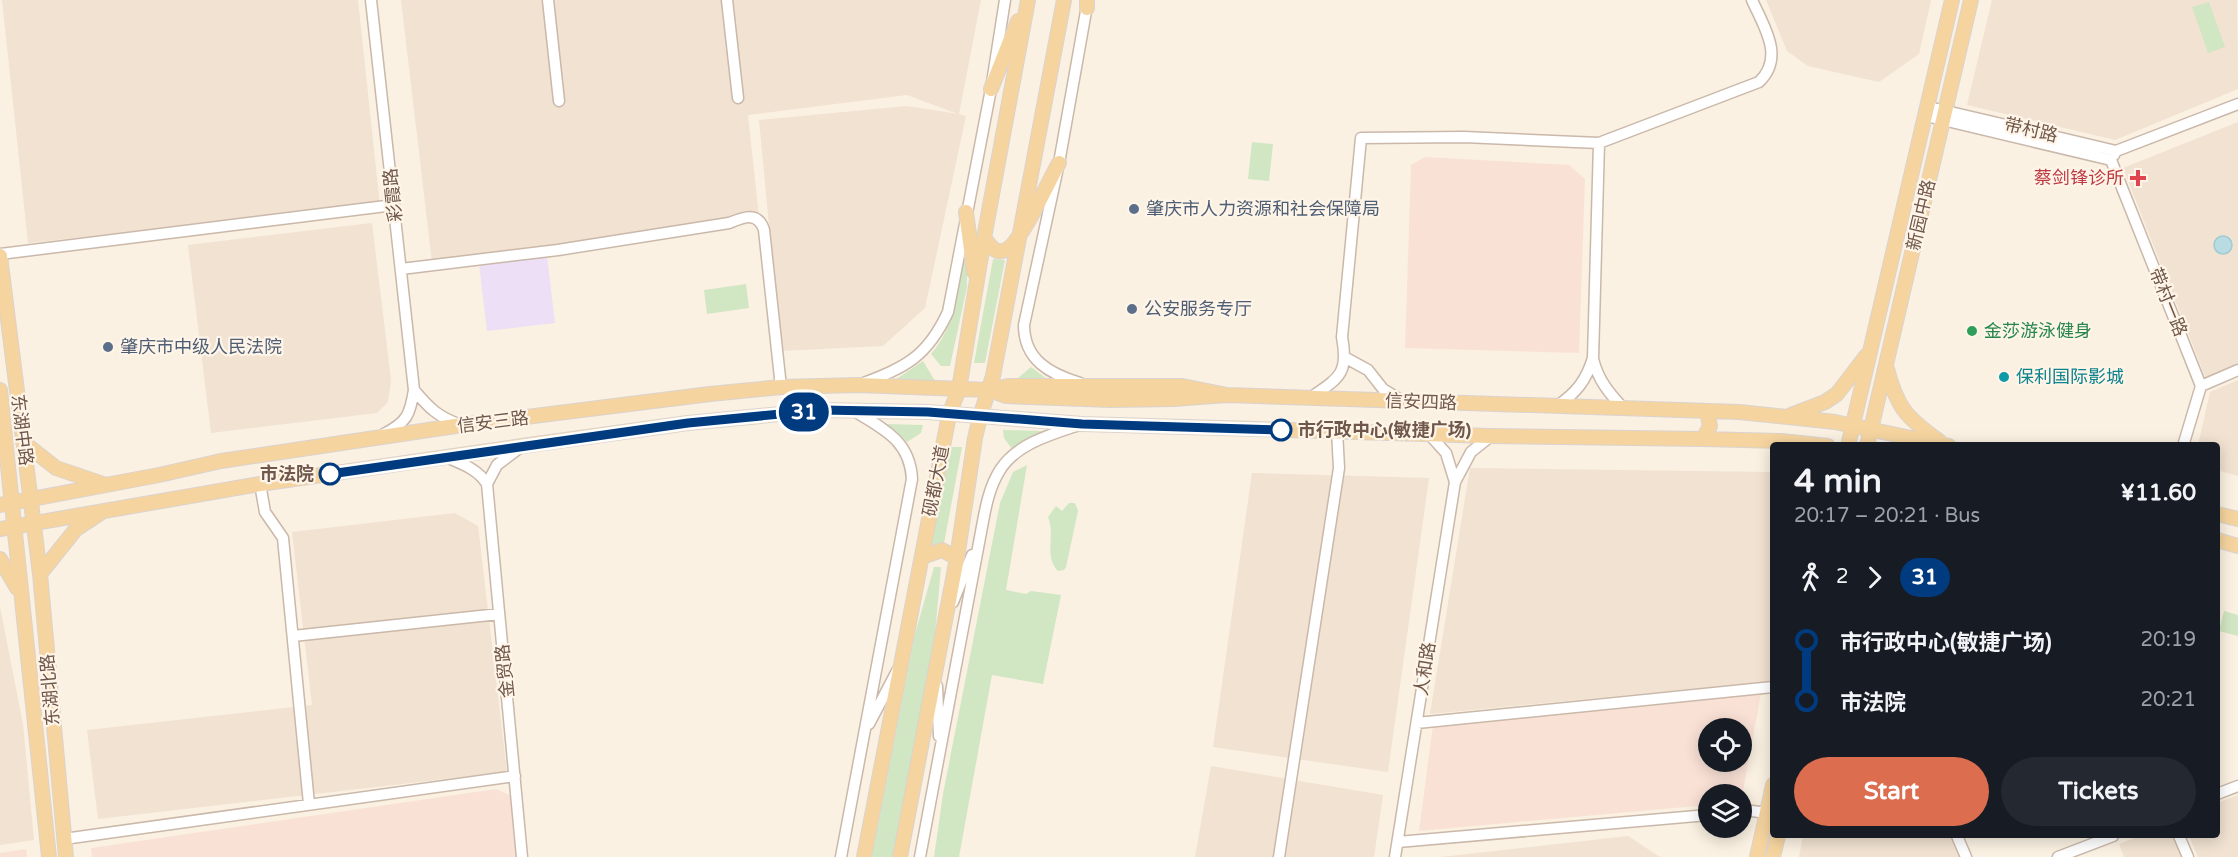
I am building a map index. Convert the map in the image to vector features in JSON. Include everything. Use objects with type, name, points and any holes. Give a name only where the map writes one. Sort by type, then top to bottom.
[{"type":"main road","points":[[991,89],[1028,0]]},
{"type":"main road","name":"砚都大道","points":[[864,857],[949,415],[959,389],[1028,0]]},
{"type":"main road","name":"砚都大道","points":[[900,857],[946,620],[980,417],[989,390],[1064,0]]},
{"type":"main road","name":"新园中路","points":[[1849,442],[1868,352],[1952,0]]},
{"type":"main road","name":"新园中路","points":[[1868,442],[1971,0]]},
{"type":"main road","points":[[984,238],[993,249],[1007,250],[1018,239],[1059,163]]},
{"type":"main road","points":[[966,212],[976,290]]},
{"type":"main road","name":"东湖中路","points":[[0,255],[34,522]]},
{"type":"main road","points":[[1790,416],[1825,402],[1837,394],[1868,352]]},
{"type":"main road","points":[[1887,367],[1894,394],[1904,412],[1920,428],[1941,442]]},
{"type":"main road","name":"信安三路","points":[[6,503],[221,461],[462,425],[710,394],[781,387],[858,385],[989,390]]},
{"type":"main road","points":[[822,386],[822,410]]},
{"type":"main road","points":[[989,390],[1008,386],[1182,386],[1227,395]]},
{"type":"main road","name":"东湖中路","points":[[0,390],[8,463],[7,527]]},
{"type":"main road","name":"信安四路","points":[[989,390],[1006,396],[1111,400],[1227,395],[1790,416],[1853,425],[1932,442]]},
{"type":"main road","points":[[1110,424],[1111,400]]},
{"type":"main road","name":"信安三路","points":[[7,527],[260,484],[688,423],[822,410],[919,412],[980,417]]},
{"type":"main road","points":[[1703,439],[1710,426],[1707,412]]},
{"type":"main road","name":"信安四路","points":[[980,417],[1082,424],[1770,442]]},
{"type":"main road","points":[[0,449],[6,434]]},
{"type":"main road","points":[[23,442],[44,460],[61,470],[105,485]]},
{"type":"main road","points":[[8,463],[26,460]]},
{"type":"main road","points":[[80,489],[84,514]]},
{"type":"main road","points":[[18,569],[30,564],[40,574],[76,529],[104,511]]},
{"type":"main road","points":[[2220,515],[2238,519]]},
{"type":"main road","name":"东湖北路","points":[[34,522],[66,857]]},
{"type":"main road","name":"东湖北路","points":[[7,527],[18,569],[48,857]]},
{"type":"main road","points":[[2220,541],[2238,546]]},
{"type":"main road","points":[[922,557],[942,550],[957,558]]},
{"type":"main road","points":[[0,560],[8,570],[21,598]]},
{"type":"main road","points":[[1757,857],[1770,799]]},
{"type":"main road","points":[[1773,857],[1778,838]]},
{"type":"street","name":"彩霞路","points":[[371,0],[414,390]]},
{"type":"street","points":[[548,0],[559,101]]},
{"type":"street","points":[[727,0],[738,98]]},
{"type":"street","points":[[858,385],[895,371],[910,362],[924,350],[948,312],[991,89],[1005,0]]},
{"type":"street","points":[[1309,399],[1342,372],[1346,358],[1342,337],[1361,138],[1464,137],[1599,143],[1759,82],[1767,74],[1771,65],[1772,53],[1752,0]]},
{"type":"street","points":[[1088,3],[1059,163],[1024,332],[1033,354],[1047,370],[1088,386]]},
{"type":"street","points":[[2114,155],[2238,105]]},
{"type":"street","name":"带村路","points":[[1927,111],[2114,155]]},
{"type":"street","points":[[1599,143],[1593,358],[1596,373],[1603,385],[1624,409]]},
{"type":"street","name":"带村一路","points":[[2114,155],[2201,386]]},
{"type":"street","points":[[0,255],[394,205]]},
{"type":"street","points":[[401,268],[558,250],[729,223],[752,216],[762,223],[764,230],[781,387]]},
{"type":"street","points":[[1346,358],[1368,370],[1383,389],[1405,402]]},
{"type":"street","points":[[1557,406],[1576,393],[1583,384],[1593,358]]},
{"type":"street","points":[[2184,442],[2201,386],[2238,370]]},
{"type":"street","points":[[414,390],[432,411],[444,419],[462,425]]},
{"type":"street","points":[[372,440],[400,426],[408,416],[414,390]]},
{"type":"street","name":"砚都大道","points":[[841,857],[912,479],[911,465],[904,448],[890,433],[854,411]]},
{"type":"street","points":[[920,857],[981,532],[992,486],[1000,468],[1033,442],[1082,424]]},
{"type":"street","points":[[1279,857],[1339,468],[1337,431]]},
{"type":"street","points":[[1428,433],[1446,453],[1455,482]]},
{"type":"street","points":[[1455,482],[1471,452],[1491,436]]},
{"type":"street","points":[[487,484],[497,465],[522,446]]},
{"type":"street","points":[[446,457],[473,470],[483,477],[487,484]]},
{"type":"street","name":"人和路","points":[[1395,857],[1455,482]]},
{"type":"street","points":[[260,484],[265,512],[283,538],[309,804]]},
{"type":"street","name":"金贸路","points":[[487,484],[522,857]]},
{"type":"street","points":[[946,620],[981,532]]},
{"type":"street","points":[[293,636],[499,614]]},
{"type":"street","points":[[864,734],[901,663]]},
{"type":"street","points":[[936,671],[940,755]]},
{"type":"street","points":[[1417,723],[1770,687]]},
{"type":"street","points":[[64,839],[515,776]]},
{"type":"street","points":[[2220,793],[2238,786]]},
{"type":"street","points":[[1752,811],[1767,813]]},
{"type":"street","points":[[1398,842],[1698,816]]},
{"type":"street","points":[[1958,838],[1966,857]]},
{"type":"street","points":[[2058,857],[2108,838]]},
{"type":"street","points":[[2181,838],[2188,857]]},
{"type":"shaded area","points":[[2,0],[358,0],[380,206],[28,243]]},
{"type":"shaded area","points":[[401,0],[981,0],[959,114],[966,116],[925,308],[883,346],[781,351],[759,120],[907,106],[958,114],[907,95],[748,115],[759,217],[432,262]]},
{"type":"shaded area","points":[[1766,0],[1931,0],[1919,54],[1879,82],[1808,66],[1787,51]]},
{"type":"shaded area","points":[[1992,0],[2237,0],[2238,89],[2115,140],[1967,105]]},
{"type":"shaded area","points":[[2238,122],[2238,365],[2206,379],[2123,168]]},
{"type":"shaded area","points":[[1425,157],[1569,165],[1585,179],[1579,353],[1405,348],[1411,165]]},
{"type":"shaded area","points":[[372,223],[391,380],[388,402],[377,413],[211,433],[188,245]]},
{"type":"shaded area","points":[[547,256],[555,323],[487,331],[479,264]]},
{"type":"shaded area","points":[[2238,380],[2238,476],[2220,471],[2220,442],[2199,442],[2210,392]]},
{"type":"shaded area","points":[[1470,468],[1770,472],[1770,681],[1430,714]]},
{"type":"shaded area","points":[[1252,473],[1429,478],[1388,772],[1213,747]]},
{"type":"shaded area","points":[[455,513],[478,526],[507,772],[98,819],[87,730],[312,705],[292,532]]},
{"type":"shaded area","points":[[0,607],[23,724],[34,840],[0,845]]},
{"type":"shaded area","points":[[1761,694],[1752,742],[1752,718],[1698,718],[1698,772],[1746,772],[1744,784],[1698,784],[1698,806],[1419,831],[1433,725]]},
{"type":"shaded area","points":[[1211,766],[1383,795],[1374,857],[1195,857]]},
{"type":"shaded area","points":[[496,789],[511,796],[519,857],[92,857],[91,848]]},
{"type":"shaded area","points":[[2238,795],[2238,857],[2198,857],[2190,838],[2220,838],[2220,802]]},
{"type":"shaded area","points":[[1628,836],[1660,857],[1441,857]]},
{"type":"shaded area","points":[[1803,838],[1951,838],[1959,857],[1799,857]]},
{"type":"shaded area","points":[[2134,838],[2176,838],[2183,857],[2124,857],[2119,844]]},
{"type":"shaded area","points":[[26,849],[27,857],[0,857],[0,853]]},
{"type":"green space","points":[[2209,2],[2225,47],[2208,53],[2192,7]]},
{"type":"green space","points":[[1252,142],[1273,144],[1269,181],[1248,179]]},
{"type":"green space","points":[[965,252],[967,253],[967,287],[950,366],[941,366],[931,354],[951,319]]},
{"type":"green space","points":[[993,259],[1005,260],[985,363],[974,363]]},
{"type":"green space","points":[[746,284],[749,308],[707,314],[704,290]]},
{"type":"green space","points":[[923,361],[935,381],[895,380]]},
{"type":"green space","points":[[1031,367],[1055,385],[1017,383],[1018,378]]},
{"type":"green space","points":[[885,424],[923,425],[921,433],[907,442]]},
{"type":"green space","points":[[1003,430],[1041,431],[1041,433],[1027,439],[1013,450],[1004,438]]},
{"type":"green space","points":[[950,447],[962,447],[943,549],[930,548]]},
{"type":"green space","points":[[1027,465],[1006,590],[1026,594],[1031,591],[1061,595],[1043,684],[992,675],[959,857],[934,857],[943,794],[1000,503],[1013,472]]},
{"type":"green space","points":[[1069,503],[1075,503],[1078,511],[1066,567],[1058,571],[1051,558],[1051,531],[1048,517],[1056,506],[1062,511]]},
{"type":"green space","points":[[934,567],[941,567],[935,635],[893,857],[872,857],[915,634]]},
{"type":"green space","points":[[2224,611],[2238,615],[2238,636],[2220,631]]},
{"type":"water","points":[[2223,236],[2229,239],[2232,245],[2229,251],[2223,254],[2217,251],[2214,245],[2217,239]]},
{"type":"bus line","name":"31","points":[[330,474],[688,423],[822,410],[928,412],[1002,420],[1082,424],[1281,430]]},
{"type":"place","name":"蔡剑锋诊所","points":[[2138,178]]},
{"type":"place","name":"肇庆市人力资源和社会保障局","points":[[1134,209]]},
{"type":"place","name":"公安服务专厅","points":[[1132,309]]},
{"type":"place","name":"金莎游泳健身","points":[[1972,331]]},
{"type":"place","name":"肇庆市中级人民法院","points":[[108,347]]},
{"type":"place","name":"保利国际影城","points":[[2004,377]]},
{"type":"place","name":"市行政中心(敏捷广场)","points":[[1281,430]]},
{"type":"place","name":"市法院","points":[[330,474]]}]
